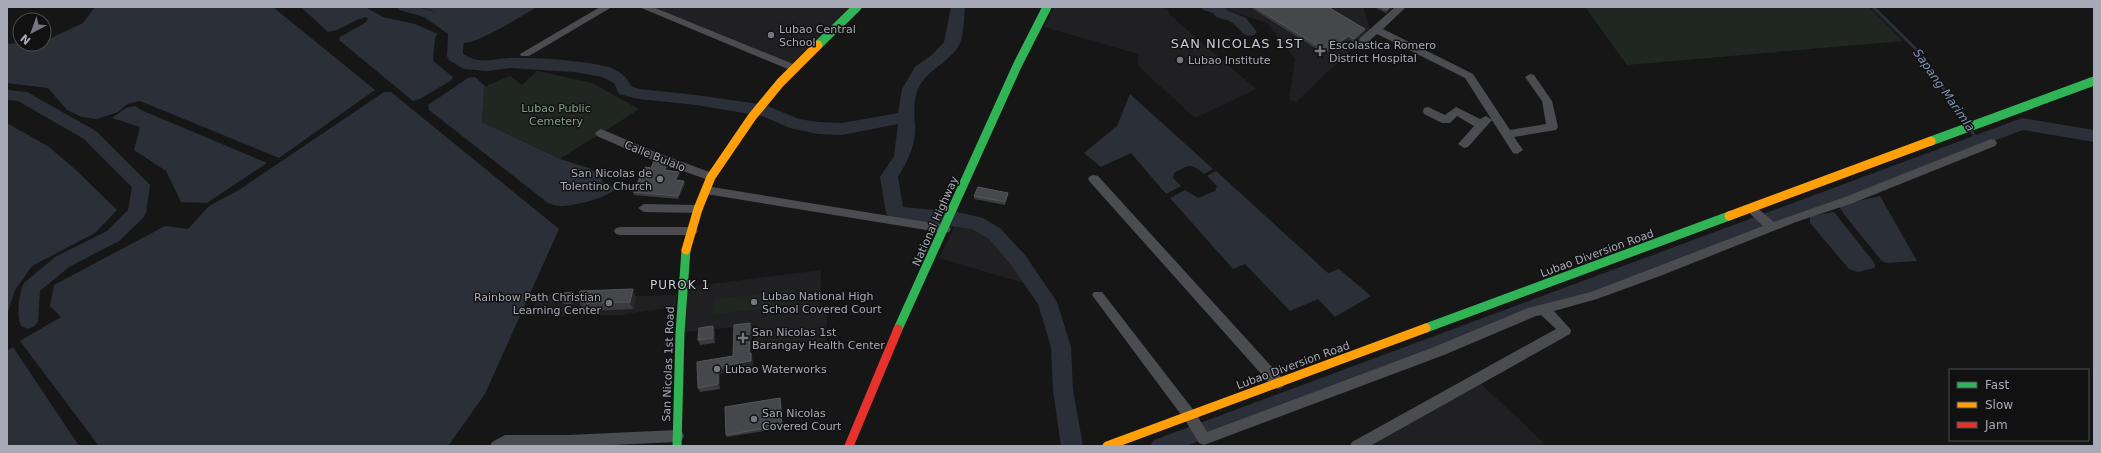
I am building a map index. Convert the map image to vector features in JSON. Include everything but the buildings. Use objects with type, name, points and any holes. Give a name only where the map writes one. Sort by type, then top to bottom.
[{"type":"main road","name":"San Nicolas 1st Road","points":[[677,441],[680,333],[686,251],[698,209],[711,177],[763,103],[794,68],[857,7]]},
{"type":"main road","name":"National Highway","points":[[849,446],[895,336],[956,206],[1016,66],[1047,7]]},
{"type":"main road","name":"Lubao Diversion Road","points":[[1107,446],[1191,418],[1278,383],[1753,211],[1951,135],[1988,119],[2094,81]]},
{"type":"street","points":[[525,54],[607,7]]},
{"type":"street","points":[[644,7],[794,68]]},
{"type":"street","points":[[1364,40],[1401,7]]},
{"type":"street","points":[[1376,29],[1469,76],[1517,150]]},
{"type":"street","points":[[1507,134],[1552,128],[1547,101],[1530,77]]},
{"type":"street","points":[[1428,111],[1446,120],[1456,111],[1482,124]]},
{"type":"street","points":[[1464,144],[1493,113]]},
{"type":"street","name":"Calle Bulalo","points":[[601,133],[651,155],[711,177]]},
{"type":"street","points":[[1098,295],[1191,418],[1204,439],[1439,351],[1533,312],[1593,296],[1656,273],[1770,226],[1849,200],[1991,142]]},
{"type":"street","points":[[1094,179],[1278,383]]},
{"type":"street","points":[[706,190],[946,228]]},
{"type":"street","points":[[644,208],[698,209]]},
{"type":"street","points":[[1753,211],[1770,226]]},
{"type":"street","points":[[620,231],[692,231]]},
{"type":"street","points":[[1357,446],[1565,330],[1544,310]]},
{"type":"street","points":[[497,446],[505,441],[568,444],[677,441]]},
{"type":"shaded area","points":[[95,7],[273,7],[375,90],[279,158],[140,101],[127,104],[118,112],[97,119],[82,117],[67,110],[48,88],[7,83],[7,44],[12,44],[12,52],[52,52],[52,38],[83,23]]},
{"type":"shaded area","points":[[301,7],[365,7],[383,17],[415,24],[438,34],[435,38],[433,61],[453,77],[450,81],[420,99],[413,101],[339,40],[340,37],[365,23],[368,19],[366,17],[328,32]]},
{"type":"shaded area","points":[[419,7],[537,7],[487,35],[467,43],[459,43],[460,31],[431,10]]},
{"type":"shaded area","name":"Lubao Central School","points":[[652,7],[850,7],[792,64]]},
{"type":"shaded area","name":"Lubao Institute","points":[[1054,7],[1161,7],[1168,9],[1170,15],[1256,89],[1195,118],[1138,66],[1138,54],[1044,27]]},
{"type":"shaded area","name":"Escolastica Romero District Hospital","points":[[1219,7],[1363,7],[1371,31],[1296,102],[1289,100],[1295,59],[1267,23]]},
{"type":"shaded area","points":[[475,77],[486,87],[484,88],[482,122],[560,159],[589,168],[602,177],[602,182],[616,188],[612,192],[599,198],[574,205],[560,206],[548,203],[429,110],[428,105],[468,78]]},
{"type":"shaded area","points":[[384,92],[391,92],[559,229],[485,394],[448,446],[99,446],[20,341],[61,317],[50,306],[54,285],[165,226],[188,229],[209,206],[239,190]]},
{"type":"shaded area","points":[[1130,94],[1213,169],[1204,174],[1192,166],[1183,168],[1174,173],[1173,178],[1181,186],[1166,194],[1131,153],[1101,167],[1084,153],[1117,126]]},
{"type":"shaded area","points":[[135,106],[141,110],[267,163],[207,203],[181,202],[166,171],[134,150],[140,127],[112,118],[126,108]]},
{"type":"shaded area","points":[[7,123],[49,147],[77,171],[117,210],[95,233],[32,266],[15,290],[7,315]]},
{"type":"shaded area","points":[[1216,171],[1328,273],[1339,269],[1371,296],[1335,317],[1318,299],[1290,311],[1245,264],[1233,269],[1170,198],[1185,190],[1198,198],[1215,191],[1217,186],[1207,176]]},
{"type":"shaded area","points":[[1880,196],[1917,261],[1886,263],[1881,260],[1840,208],[1841,205]]},
{"type":"shaded area","points":[[1834,212],[1873,261],[1875,265],[1874,268],[1858,272],[1849,269],[1810,223],[1810,216]]},
{"type":"shaded area","points":[[956,223],[974,227],[990,237],[1031,285],[939,258]]},
{"type":"shaded area","points":[[821,270],[820,311],[827,311],[826,341],[756,347],[756,325],[685,332],[688,287]]},
{"type":"shaded area","points":[[539,294],[591,294],[591,297],[677,295],[676,307],[625,315],[530,316]]},
{"type":"shaded area","points":[[13,347],[79,446],[7,446],[7,351]]},
{"type":"shaded area","points":[[1478,381],[1544,443],[1540,446],[1363,446]]},
{"type":"green space","points":[[1585,7],[1869,7],[1903,41],[1627,65]]},
{"type":"green space","name":"Lubao Public Cemetery","points":[[537,71],[592,83],[639,109],[560,159],[482,122],[484,87],[510,76],[522,85]]},
{"type":"green space","name":"Lubao National High School Covered Court","points":[[795,289],[795,304],[712,315],[713,300]]},
{"type":"waterway","points":[[404,7],[429,14],[456,32],[454,48],[455,56],[470,65],[487,66],[510,63],[575,67],[606,72],[620,80],[625,90],[639,94],[696,100],[765,111],[796,124],[818,128],[842,129],[905,117]]},
{"type":"waterway","points":[[905,117],[910,89],[921,71],[939,58],[952,43],[958,7]]},
{"type":"waterway","points":[[1208,7],[1219,9],[1221,14],[1237,19],[1249,32]]},
{"type":"waterway","name":"Sapang Marimla","points":[[1873,7],[1920,53],[1978,141]]},
{"type":"waterway","points":[[7,95],[21,96],[90,135],[141,185],[137,213],[113,236],[62,262],[31,288],[28,321]]},
{"type":"waterway","points":[[905,117],[907,127],[902,156],[889,177],[895,213],[958,219],[977,223],[995,234],[1018,260],[1047,302],[1061,347],[1063,390],[1072,446]]},
{"type":"waterway","points":[[1161,446],[2022,124],[2074,134],[2094,136]]},
{"type":"traffic: fast","points":[[818,45],[857,7]]},
{"type":"traffic: fast","points":[[898,329],[1017,66],[1047,7]]},
{"type":"traffic: fast","points":[[1931,141],[2094,81]]},
{"type":"traffic: fast","points":[[1426,328],[1729,216]]},
{"type":"traffic: fast","points":[[677,446],[680,333],[686,250]]},
{"type":"traffic: slow","points":[[686,250],[698,209],[711,177],[752,117],[780,83],[818,45]]},
{"type":"traffic: slow","points":[[1729,216],[1931,141]]},
{"type":"traffic: slow","points":[[1107,446],[1426,328]]},
{"type":"traffic: jam","points":[[849,446],[898,329]]},
{"type":"place","name":"Lubao Central School","points":[[771,35]]},
{"type":"place","name":"Escolastica Romero District Hospital","points":[[1320,51]]},
{"type":"place","name":"Lubao Institute","points":[[1180,60]]},
{"type":"place","name":"San Nicolas de Tolentino Church","points":[[660,179]]},
{"type":"place","name":"Lubao National High School Covered Court","points":[[754,302]]},
{"type":"place","name":"Rainbow Path Christian Learning Center","points":[[609,303]]},
{"type":"place","name":"San Nicolas 1st Barangay Health Center","points":[[743,338]]},
{"type":"place","name":"Lubao Waterworks","points":[[717,369]]},
{"type":"place","name":"San Nicolas Covered Court","points":[[754,419]]},
{"type":"district","name":"SAN NICOLAS 1ST","points":[[1237,43]]},
{"type":"district","name":"PUROK 1","points":[[680,285]]}]
